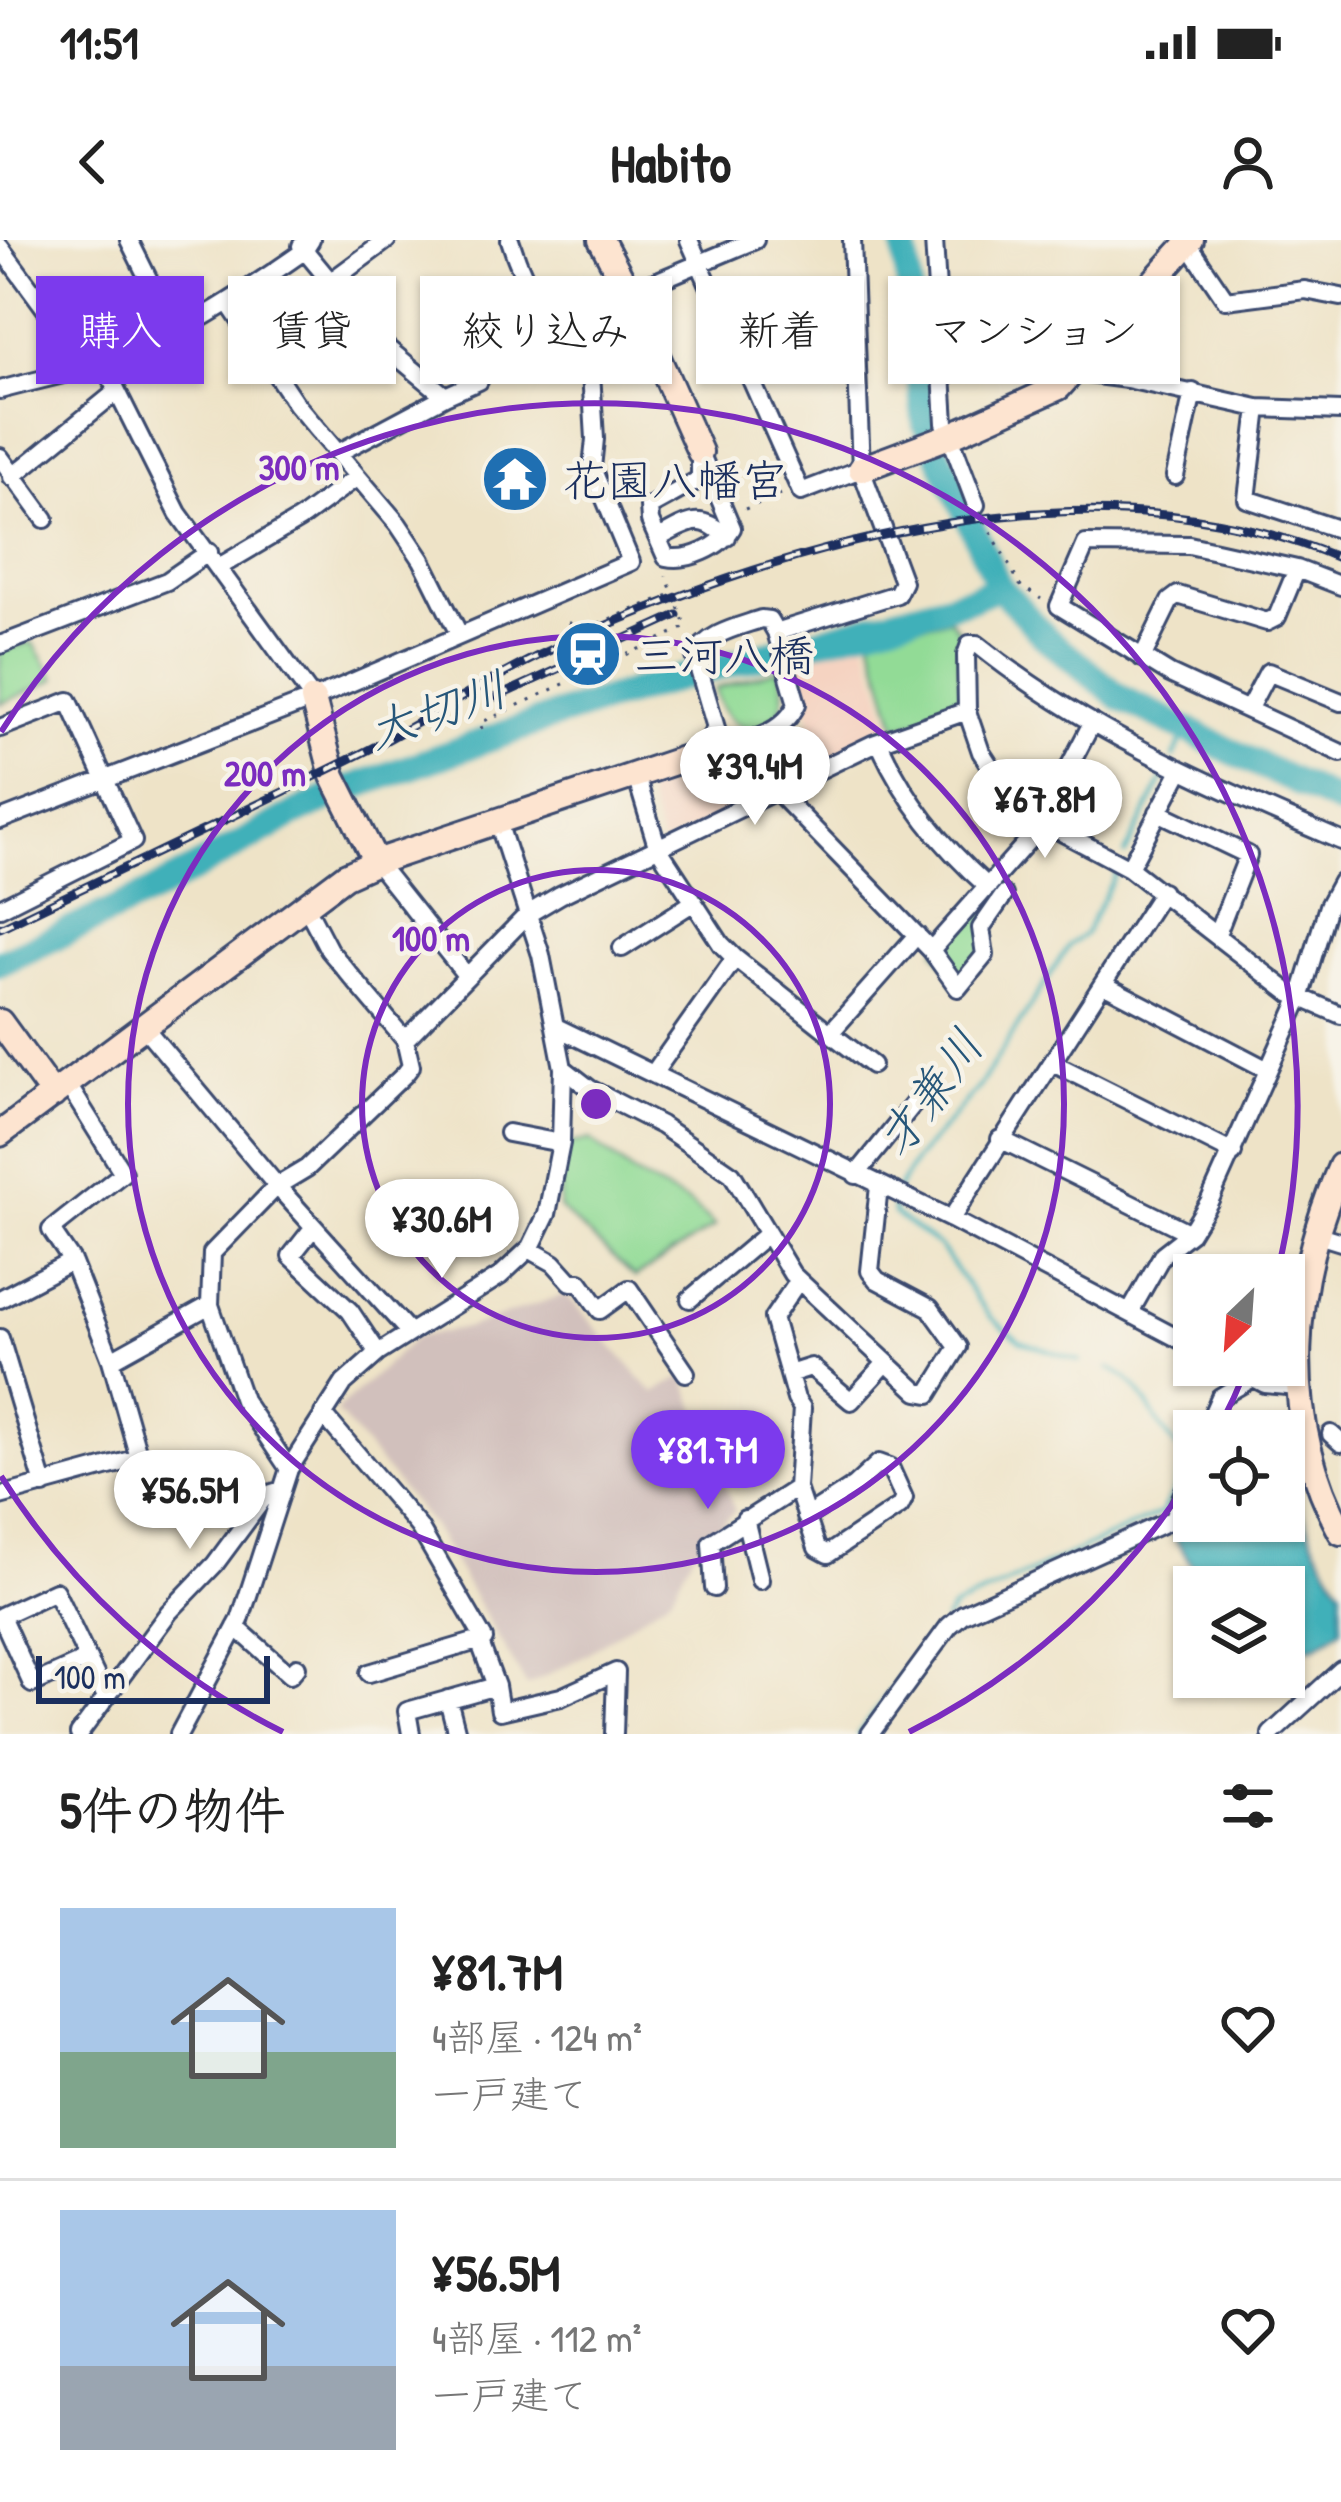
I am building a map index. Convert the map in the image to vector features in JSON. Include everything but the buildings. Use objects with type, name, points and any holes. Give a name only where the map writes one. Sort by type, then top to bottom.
[{"type":"street","points":[[17,240],[0,246],[36,296]]},
{"type":"street","points":[[129,240],[147,276]]},
{"type":"street","points":[[338,276],[387,240]]},
{"type":"street","points":[[510,240],[525,276]]},
{"type":"street","points":[[601,240],[620,276]]},
{"type":"street","points":[[689,240],[705,276]]},
{"type":"street","points":[[669,276],[755,240]]},
{"type":"street","points":[[852,240],[853,276]]},
{"type":"street","points":[[934,240],[945,423],[976,505]]},
{"type":"street","points":[[1159,276],[1190,242],[1226,300],[1305,290],[1341,297]]},
{"type":"street","points":[[264,276],[304,244],[326,276]]},
{"type":"street","points":[[396,356],[445,396]]},
{"type":"street","points":[[0,389],[36,380]]},
{"type":"street","points":[[113,384],[178,513],[313,699],[333,776],[376,862],[465,974]]},
{"type":"street","points":[[283,384],[422,560],[459,634]]},
{"type":"street","points":[[338,453],[471,384]]},
{"type":"street","points":[[0,820],[313,699],[631,562],[592,468],[592,384]]},
{"type":"street","points":[[669,384],[700,452],[708,484],[732,529],[727,537],[678,560],[667,557],[649,507],[708,484]]},
{"type":"street","points":[[753,384],[801,492],[948,436],[1062,384]]},
{"type":"street","points":[[776,632],[897,594],[901,588],[899,566],[872,507],[862,384]]},
{"type":"street","points":[[1145,384],[1258,408],[1340,409]]},
{"type":"street","points":[[12,477],[116,392]]},
{"type":"street","points":[[1174,476],[1193,392]]},
{"type":"street","points":[[1258,408],[1247,499],[1341,530]]},
{"type":"street","points":[[0,457],[45,519]]},
{"type":"street","points":[[0,645],[167,581],[300,519],[357,477]]},
{"type":"street","points":[[658,538],[697,520],[711,522],[727,537]]},
{"type":"street","points":[[1341,586],[1297,569],[1189,545],[1090,541],[1059,606],[1142,658],[1341,753]]},
{"type":"street","points":[[1142,658],[1178,595],[1267,622],[1277,617],[1297,569]]},
{"type":"street","points":[[0,1134],[345,876],[784,725],[797,704],[769,620],[760,619],[700,645],[695,656],[716,728],[701,753]]},
{"type":"street","points":[[1341,841],[1180,772],[1090,724],[977,644],[970,644],[967,711],[981,752],[1018,809],[1129,868],[1300,999],[1341,1015]]},
{"type":"street","points":[[1248,710],[1268,672],[1341,702]]},
{"type":"street","points":[[0,728],[69,701],[133,841],[0,908]]},
{"type":"street","points":[[405,1040],[528,914],[775,789],[967,711]]},
{"type":"street","points":[[775,789],[931,950],[958,988],[985,955],[980,928],[996,891],[1042,822],[1090,724]]},
{"type":"street","points":[[716,728],[743,741]]},
{"type":"street","points":[[879,743],[926,825],[996,891]]},
{"type":"street","points":[[1129,868],[1180,772]]},
{"type":"street","points":[[636,776],[657,846],[735,958],[872,1065]]},
{"type":"street","points":[[1158,812],[1248,855],[1217,934]]},
{"type":"street","points":[[179,1734],[236,1628],[289,1469],[344,1383],[378,1353],[500,1276],[529,1249],[548,1214],[561,1143],[563,1068],[528,914],[498,822]]},
{"type":"street","points":[[1130,1312],[1163,1254],[1190,1233],[1233,1153],[1300,999],[1328,906],[1341,882]]},
{"type":"street","points":[[931,950],[996,891]]},
{"type":"street","points":[[951,1219],[1106,986],[1162,892]]},
{"type":"street","points":[[622,948],[694,902]]},
{"type":"street","points":[[289,1469],[242,1400],[210,1305],[212,1252],[277,1186],[307,1168],[411,1066],[405,1040],[329,950],[306,906]]},
{"type":"street","points":[[830,1033],[916,935]]},
{"type":"street","points":[[653,1074],[735,958]]},
{"type":"street","points":[[1106,986],[1268,1070]]},
{"type":"street","points":[[0,1022],[61,1090],[123,1173],[51,1230],[72,1262],[111,1360],[140,1458],[0,1496]]},
{"type":"street","points":[[143,1027],[409,1333]]},
{"type":"street","points":[[556,1027],[951,1219],[1173,1336]]},
{"type":"street","points":[[1053,1064],[1233,1153]]},
{"type":"street","points":[[563,1068],[590,1089],[710,1156],[744,1191],[799,1281],[918,1392],[929,1394],[958,1347],[930,1308],[877,1280],[870,1271],[890,1191]]},
{"type":"street","points":[[856,1174],[920,1096]]},
{"type":"street","points":[[508,1133],[561,1143]]},
{"type":"street","points":[[1000,1139],[1190,1233]]},
{"type":"street","points":[[1341,1166],[1316,1234],[1298,1319],[1302,1422],[1318,1478],[1341,1532]]},
{"type":"street","points":[[313,1228],[291,1256],[350,1311],[378,1353]]},
{"type":"street","points":[[690,1298],[767,1234]]},
{"type":"street","points":[[1316,1234],[1341,1242]]},
{"type":"street","points":[[529,1249],[554,1263],[571,1282],[580,1282],[600,1310],[629,1289],[686,1373]]},
{"type":"street","points":[[0,1299],[72,1262]]},
{"type":"street","points":[[799,1281],[773,1318],[802,1408],[796,1488],[806,1517],[817,1548],[828,1554],[900,1506],[904,1498],[890,1467],[879,1463],[854,1486],[806,1517]]},
{"type":"street","points":[[111,1360],[210,1305]]},
{"type":"street","points":[[0,1338],[44,1485]]},
{"type":"street","points":[[789,1374],[812,1367],[851,1401],[886,1363]]},
{"type":"street","points":[[1214,1410],[1220,1397],[1239,1386]]},
{"type":"street","points":[[1287,1386],[1298,1387]]},
{"type":"street","points":[[323,1414],[419,1527],[484,1639],[369,1673]]},
{"type":"street","points":[[714,1588],[711,1543],[796,1488]]},
{"type":"street","points":[[79,1734],[266,1496],[282,1490]]},
{"type":"street","points":[[870,1734],[957,1618],[1173,1519]]},
{"type":"street","points":[[745,1520],[760,1580]]},
{"type":"street","points":[[88,1659],[32,1684],[1,1616],[55,1591],[88,1659],[106,1697]]},
{"type":"street","points":[[236,1628],[290,1675],[297,1667]]},
{"type":"street","points":[[479,1640],[500,1711],[561,1697],[616,1672],[614,1734]]},
{"type":"street","points":[[1280,1731],[1341,1670]]},
{"type":"street","points":[[411,1734],[407,1711],[496,1686]]},
{"type":"street","points":[[448,1699],[457,1734]]},
{"type":"path","points":[[740,512],[799,487]]},
{"type":"path","points":[[976,505],[1020,585],[1059,606]]},
{"type":"path","points":[[482,729],[479,723],[686,627],[665,574]]},
{"type":"path","points":[[568,622],[577,632],[671,594]]},
{"type":"shaded area","points":[[865,639],[893,730],[662,844],[641,777],[811,722],[793,658]]},
{"type":"shaded area","points":[[566,1294],[654,1393],[684,1376],[735,1511],[693,1552],[671,1596],[585,1655],[527,1686],[430,1523],[336,1411],[416,1337],[470,1327]]},
{"type":"green space","points":[[950,619],[964,637],[958,652],[961,707],[897,727],[870,635]]},
{"type":"green space","points":[[33,643],[56,679],[0,704],[0,649]]},
{"type":"green space","points":[[778,669],[783,689],[774,718],[749,728],[735,723],[723,710],[715,689]]},
{"type":"green space","points":[[993,887],[1000,894],[982,954],[958,982],[935,950]]},
{"type":"green space","points":[[590,1140],[635,1175],[688,1202],[715,1226],[635,1277],[559,1208],[565,1145]]},
{"type":"water","points":[[1305,1519],[1341,1589],[1341,1629],[1305,1648],[1305,1566],[1193,1566],[1177,1542],[1305,1542]]},
{"type":"waterway","points":[[904,240],[925,424],[999,586],[1046,638],[1121,698],[1341,804]]},
{"type":"waterway","name":"大切川","points":[[0,963],[157,890],[348,789],[552,717],[972,598],[999,586]]},
{"type":"waterway","name":"才兼川","points":[[1174,757],[1181,742],[1192,734]]},
{"type":"waterway","name":"才兼川","points":[[1125,854],[1166,773]]},
{"type":"waterway","name":"才兼川","points":[[1080,1361],[1020,1341],[989,1316],[939,1246],[894,1214],[892,1198],[916,1159],[979,1087],[1069,945],[1085,934],[1118,869]]},
{"type":"waterway","name":"才兼川","points":[[945,1620],[953,1608],[1161,1513],[1174,1492],[1185,1454],[1133,1385],[1109,1368]]},
{"type":"waterway","name":"才兼川","points":[[858,1734],[912,1662]]},
{"type":"railway","points":[[0,928],[368,750],[568,642],[752,571],[849,543],[949,523],[1050,512],[1149,514],[1247,528],[1341,559]]},
{"type":"railway","points":[[497,697],[677,615]]},
{"type":"place","name":"花園八幡宮","points":[[515,479]]},
{"type":"place","name":"三河八橋","points":[[588,654]]}]
